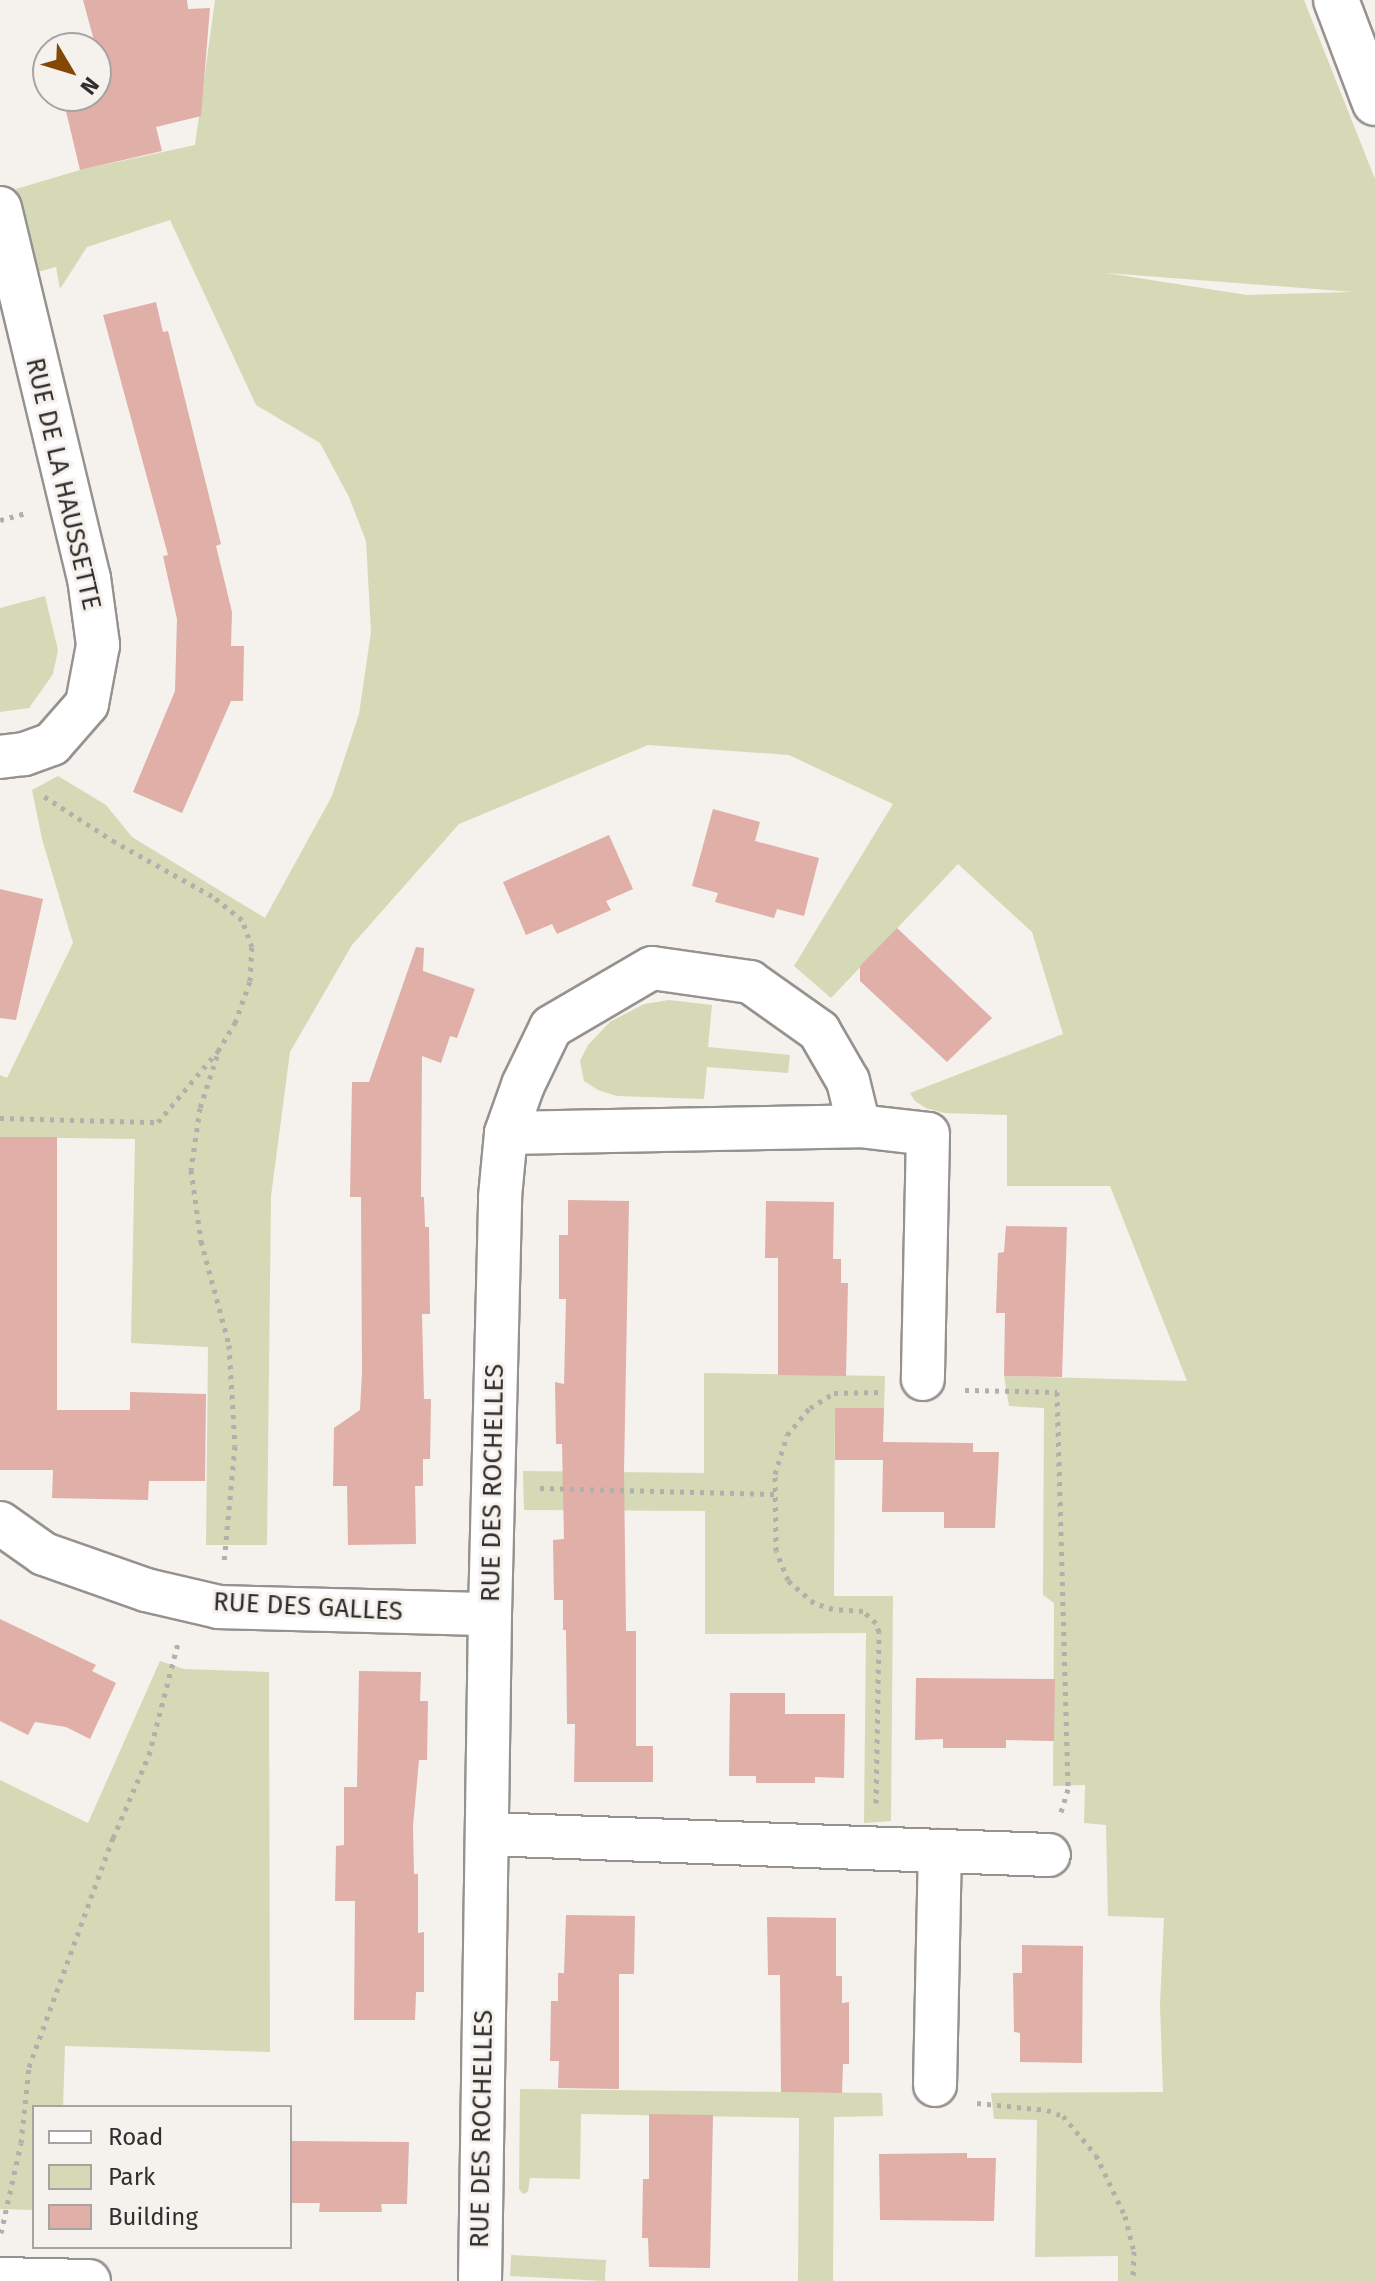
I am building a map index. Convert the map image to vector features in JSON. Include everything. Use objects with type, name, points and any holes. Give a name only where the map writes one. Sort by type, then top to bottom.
[{"type":"main road","points":[[1336,0],[1375,103]]},
{"type":"street","name":"RUE DE LA HAUSSETTE","points":[[0,208],[89,578],[98,645],[87,704],[52,744],[24,754],[0,757]]},
{"type":"street","name":"RUE DES ROCHELLES","points":[[480,2281],[490,1614],[500,1197],[506,1133],[523,1085],[551,1027],[652,968],[750,982],[819,1031],[848,1081],[859,1126]]},
{"type":"street","points":[[506,1133],[859,1126],[928,1134],[906,1386]]},
{"type":"street","name":"RUE DES GALLES","points":[[0,1523],[44,1554],[146,1590],[205,1603],[490,1614]]},
{"type":"street","points":[[487,1834],[1049,1855]]},
{"type":"street","points":[[935,2085],[940,1851]]},
{"type":"street","points":[[0,2279],[89,2281]]},
{"type":"path","points":[[0,1118],[158,1122],[218,1051],[235,1023],[250,981],[252,947],[242,920],[212,896],[115,842],[36,791]]},
{"type":"path","points":[[0,2240],[21,2143],[29,2067],[113,1838],[149,1755],[205,1603],[235,1446],[230,1359],[201,1241],[191,1170],[200,1108],[218,1051]]},
{"type":"path","points":[[876,1816],[879,1632],[876,1623],[863,1611],[833,1609],[814,1603],[788,1580],[776,1551],[775,1494],[779,1454],[787,1435],[810,1408],[834,1393],[906,1386],[1057,1392],[1068,1789],[1049,1855]]},
{"type":"path","points":[[529,1488],[775,1494]]},
{"type":"path","points":[[935,2085],[981,2104],[1047,2110],[1063,2116],[1096,2155],[1125,2216],[1134,2251],[1133,2281]]},
{"type":"green space","points":[[215,0],[1304,0],[1375,179],[1375,2281],[1118,2281],[1118,2256],[1035,2257],[1037,2120],[994,2119],[991,2093],[1163,2092],[1160,2005],[1164,1918],[1108,1916],[1106,1825],[1084,1823],[1085,1785],[1053,1786],[1054,1603],[1043,1595],[1044,1408],[1009,1406],[1004,1376],[1187,1381],[1110,1186],[1007,1186],[1007,1115],[944,1113],[926,1108],[915,1101],[910,1093],[1063,1034],[1032,932],[958,864],[831,998],[794,966],[893,804],[789,755],[648,745],[459,824],[352,945],[290,1052],[271,1196],[267,1545],[206,1545],[208,1347],[131,1343],[135,1139],[0,1137],[0,1075],[7,1078],[73,943],[42,839],[32,790],[58,776],[106,805],[132,837],[265,918],[332,796],[359,714],[371,632],[366,541],[349,497],[320,443],[256,405],[170,220],[87,247],[60,289],[56,267],[34,273],[16,189],[80,170],[195,145]],"holes":[[[1106,273],[1353,292],[1247,295]]]},
{"type":"green space","points":[[45,596],[58,650],[53,674],[29,708],[0,712],[0,608]]},
{"type":"green space","points":[[669,1000],[712,1005],[708,1047],[790,1055],[788,1073],[707,1067],[704,1099],[617,1096],[598,1090],[584,1081],[580,1061],[588,1045],[610,1022],[644,1004]]},
{"type":"green space","points":[[704,1373],[885,1376],[884,1408],[835,1408],[834,1596],[893,1596],[891,1821],[864,1823],[866,1633],[705,1634],[705,1511],[524,1510],[523,1471],[704,1473]]},
{"type":"green space","points":[[160,1661],[184,1669],[269,1672],[270,2052],[65,2046],[63,2105],[32,2105],[32,2210],[0,2209],[0,1780],[88,1823]]},
{"type":"green space","points":[[520,2089],[882,2093],[883,2116],[834,2117],[833,2281],[798,2281],[799,2118],[581,2114],[580,2179],[530,2178],[528,2192],[523,2194],[519,2189]]},
{"type":"green space","points":[[511,2255],[606,2260],[605,2281],[510,2276]]},
{"type":"building","points":[[83,0],[187,0],[188,9],[210,8],[201,116],[156,127],[162,151],[80,170],[66,112],[112,112],[112,32],[92,32]]},
{"type":"building","points":[[156,302],[163,332],[168,331],[221,544],[216,546],[232,612],[231,646],[244,646],[243,701],[231,701],[182,813],[133,792],[175,691],[177,619],[163,556],[168,555],[103,315]]},
{"type":"building","points":[[713,809],[760,822],[755,841],[819,858],[804,916],[777,909],[774,918],[715,902],[718,893],[692,886]]},
{"type":"building","points":[[609,835],[633,889],[606,901],[611,910],[557,934],[552,924],[526,935],[503,882]]},
{"type":"building","points":[[0,889],[43,899],[16,1020],[0,1018]]},
{"type":"building","points":[[897,928],[992,1018],[947,1062],[860,981],[860,966]]},
{"type":"building","points":[[416,947],[424,948],[423,971],[475,989],[457,1038],[450,1036],[441,1063],[422,1056],[421,1197],[424,1197],[425,1227],[429,1227],[430,1314],[422,1314],[424,1399],[431,1399],[430,1459],[423,1459],[423,1486],[415,1486],[416,1544],[348,1545],[347,1486],[333,1486],[334,1428],[360,1410],[362,1372],[361,1197],[350,1197],[352,1082],[369,1082]]},
{"type":"building","points":[[0,1137],[57,1137],[57,1410],[130,1410],[130,1392],[206,1394],[205,1481],[149,1481],[148,1500],[52,1498],[53,1470],[0,1470]]},
{"type":"building","points":[[568,1200],[629,1201],[624,1472],[626,1631],[636,1631],[636,1746],[653,1746],[653,1782],[574,1782],[575,1724],[567,1724],[566,1630],[563,1630],[563,1600],[554,1600],[553,1540],[564,1539],[562,1444],[556,1444],[555,1382],[564,1384],[566,1299],[559,1299],[559,1235],[568,1235]]},
{"type":"building","points":[[766,1201],[834,1202],[833,1259],[841,1259],[841,1283],[848,1283],[846,1376],[778,1375],[778,1258],[765,1258]]},
{"type":"building","points":[[1006,1226],[1067,1227],[1062,1377],[1004,1376],[1005,1313],[996,1313],[998,1253],[1004,1252]]},
{"type":"building","points":[[835,1408],[884,1408],[883,1442],[973,1443],[973,1452],[999,1452],[995,1528],[944,1528],[944,1512],[882,1512],[883,1460],[835,1460]]},
{"type":"building","points":[[0,1619],[96,1665],[92,1671],[116,1683],[90,1739],[66,1727],[35,1722],[28,1735],[0,1721]]},
{"type":"building","points":[[359,1671],[421,1672],[420,1701],[428,1701],[427,1760],[419,1760],[413,1826],[414,1874],[418,1874],[418,1933],[424,1932],[424,1992],[416,1992],[415,2020],[354,2020],[355,1901],[335,1901],[336,1846],[344,1845],[344,1787],[357,1787]]},
{"type":"building","points":[[916,1678],[1055,1679],[1054,1741],[1006,1740],[1006,1748],[943,1748],[943,1739],[915,1740]]},
{"type":"building","points":[[730,1693],[785,1693],[785,1714],[845,1714],[844,1778],[815,1777],[815,1783],[756,1783],[756,1776],[729,1776]]},
{"type":"building","points":[[566,1915],[635,1916],[634,1974],[619,1974],[619,2089],[558,2088],[559,2061],[550,2061],[551,2001],[558,2001],[558,1973],[564,1973]]},
{"type":"building","points":[[767,1917],[836,1918],[836,1976],[842,1976],[842,2003],[849,2002],[849,2064],[843,2064],[842,2093],[781,2092],[780,1975],[768,1975]]},
{"type":"building","points":[[1022,1945],[1083,1946],[1082,2063],[1020,2062],[1020,2033],[1014,2032],[1013,1973],[1022,1973]]},
{"type":"building","points":[[649,2114],[713,2115],[710,2268],[649,2267],[648,2238],[642,2238],[643,2179],[649,2179]]},
{"type":"building","points":[[292,2141],[409,2142],[407,2204],[381,2204],[382,2212],[319,2212],[320,2203],[292,2203]]},
{"type":"building","points":[[967,2153],[967,2158],[996,2158],[994,2221],[880,2220],[879,2154]]}]
